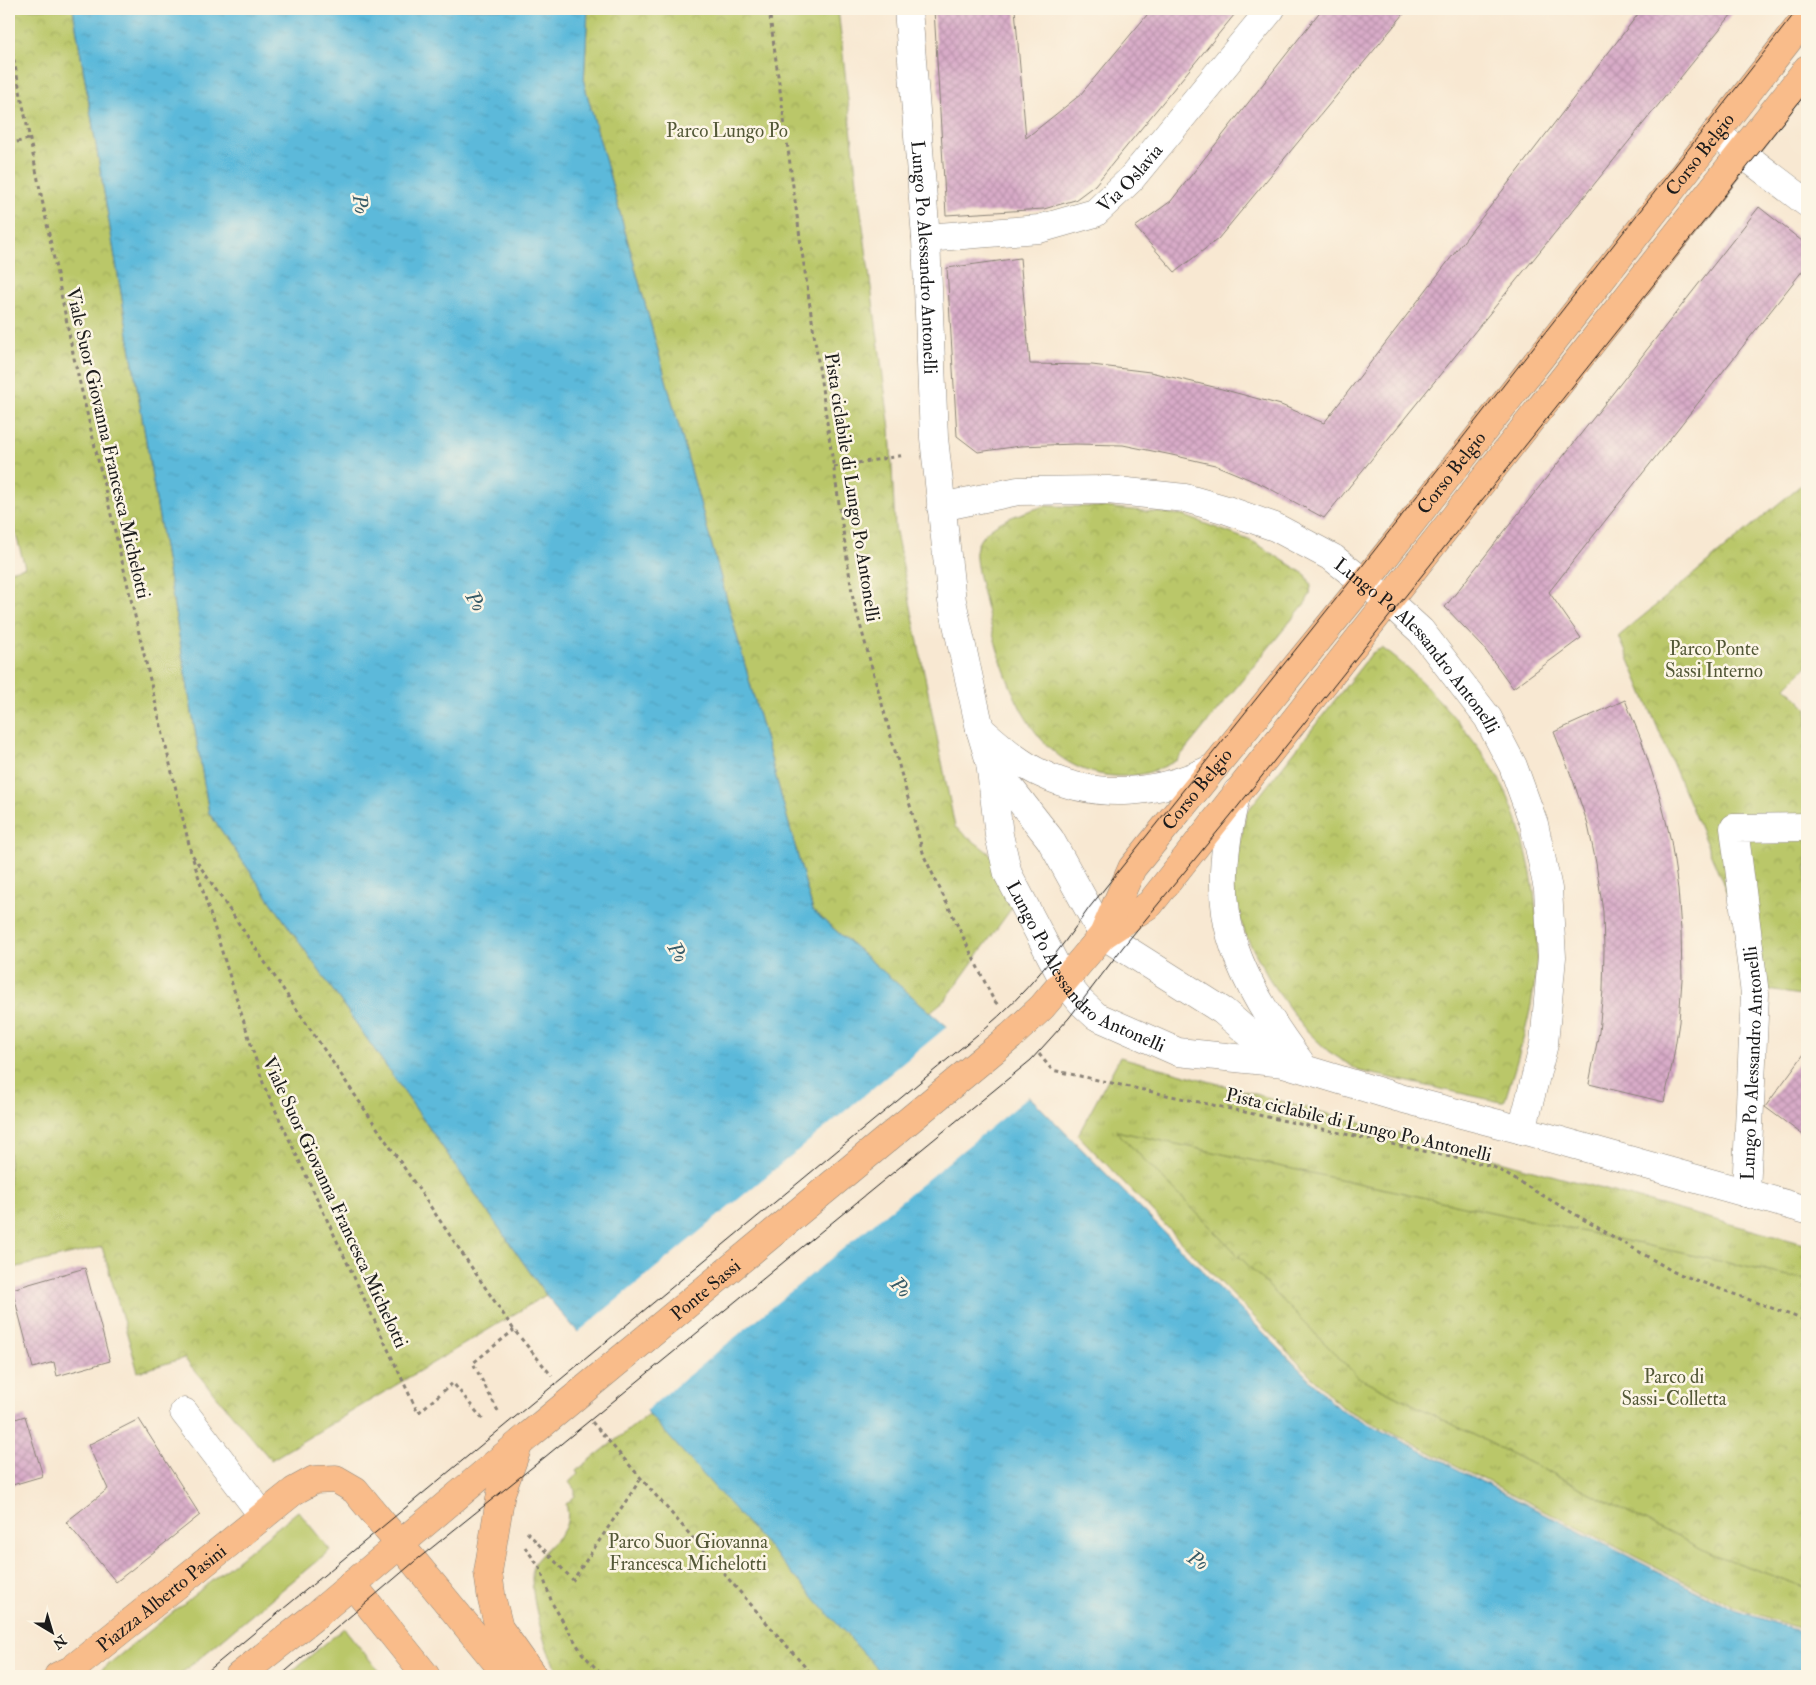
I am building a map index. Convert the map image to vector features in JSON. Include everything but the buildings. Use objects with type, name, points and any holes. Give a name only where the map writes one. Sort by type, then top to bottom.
[{"type":"main road","name":"Corso Belgio","points":[[1103,935],[1132,868],[1365,582],[1807,16]]},
{"type":"main road","name":"Corso Belgio","points":[[1015,1033],[1103,935],[1150,904],[1807,69]]},
{"type":"main road","name":"Ponte Sassi","points":[[352,1584],[1015,1033]]},
{"type":"main road","points":[[523,1440],[501,1493],[488,1572],[499,1628],[533,1676]]},
{"type":"main road","name":"Piazza Alberto Pasini","points":[[58,1676],[71,1670],[294,1491],[314,1480],[336,1479],[355,1490],[508,1676]]},
{"type":"main road","points":[[240,1676],[352,1584],[423,1675]]},
{"type":"street","name":"Lungo Po Alessandro Antonelli","points":[[908,9],[926,238],[935,450],[952,601],[980,729],[990,762],[999,835],[1008,874],[1064,980],[1096,1016],[1178,1052],[1296,1067],[1807,1210]]},
{"type":"street","name":"Via Oslavia","points":[[926,238],[1039,229],[1095,213],[1130,180],[1271,9]]},
{"type":"street","points":[[1715,133],[1807,203]]},
{"type":"street","name":"Lungo Po Alessandro Antonelli","points":[[941,507],[1018,491],[1108,490],[1185,498],[1275,527],[1333,558],[1388,600],[1431,644],[1488,718],[1513,766],[1534,824],[1548,890],[1552,957],[1544,1044],[1522,1130]]},
{"type":"street","points":[[980,729],[1010,754],[1041,774],[1087,789],[1117,792],[1157,788],[1194,777],[1215,767]]},
{"type":"street","name":"Lungo Po Alessandro Antonelli","points":[[990,762],[1050,839],[1103,935],[1223,1011],[1296,1067]]},
{"type":"street","points":[[1237,792],[1231,815],[1224,872],[1226,913],[1232,937],[1251,984],[1296,1067]]},
{"type":"street","name":"Lungo Po Alessandro Antonelli","points":[[1746,1193],[1755,994],[1734,828],[1807,827]]},
{"type":"street","points":[[184,1412],[263,1516]]},
{"type":"path","name":"Pista ciclabile di Lungo Po Antonelli","points":[[769,9],[801,245],[853,598],[924,856],[993,998],[1015,1033]]},
{"type":"path","name":"Viale Suor Giovanna Francesca Michelotti","points":[[9,36],[74,358],[191,853],[264,1086],[418,1412],[453,1384],[484,1421]]},
{"type":"path","points":[[9,144],[30,139]]},
{"type":"path","points":[[834,467],[935,450]]},
{"type":"path","name":"Viale Suor Giovanna Francesca Michelotti","points":[[191,853],[514,1330],[473,1363],[498,1411]]},
{"type":"path","name":"Pista ciclabile di Lungo Po Antonelli","points":[[1052,1070],[1492,1166],[1674,1272],[1807,1321]]},
{"type":"path","points":[[524,1529],[573,1580],[640,1480],[813,1676]]},
{"type":"path","points":[[520,1540],[540,1568],[552,1602],[582,1653],[604,1676]]},
{"type":"green space","points":[[9,9],[73,9],[209,813],[546,1295],[271,1460],[184,1358],[138,1372],[102,1247],[9,1269],[9,571],[25,567],[9,510]]},
{"type":"green space","name":"Parco Lungo Po","points":[[588,9],[838,9],[857,182],[890,429],[895,527],[955,827],[989,853],[1019,898],[946,999],[930,1012],[813,911],[584,83]]},
{"type":"green space","name":"Parco Ponte Sassi Interno","points":[[1807,480],[1807,666],[1786,687],[1807,708],[1807,996],[1768,990],[1619,636]]},
{"type":"green space","points":[[1045,506],[1103,507],[1182,515],[1254,542],[1306,575],[1311,585],[1310,594],[1306,602],[1177,760],[1168,765],[1151,772],[1124,776],[1105,775],[1079,768],[1057,755],[1040,737],[1025,716],[1013,692],[1003,668],[989,618],[978,574],[976,551],[979,541],[994,526],[1015,516]]},
{"type":"green space","points":[[1382,648],[1428,689],[1476,744],[1491,765],[1508,797],[1523,839],[1535,904],[1537,926],[1536,971],[1524,1036],[1505,1100],[1501,1102],[1359,1071],[1328,1051],[1303,1027],[1272,984],[1247,938],[1237,911],[1232,884],[1246,813],[1372,653]]},
{"type":"green space","name":"Parco di Sassi-Colletta","points":[[1120,1057],[1807,1245],[1807,1631],[1734,1607],[1341,1407],[1078,1135]]},
{"type":"green space","name":"Parco di Sassi-Colletta","points":[[1116,1131],[1807,1280],[1807,1588],[1712,1554],[1358,1377]]},
{"type":"green space","name":"Parco Suor Giovanna Francesca Michelotti","points":[[677,1392],[961,1676],[564,1676],[550,1656],[541,1630],[532,1585],[534,1564],[562,1533],[565,1527],[568,1513],[566,1504],[575,1496],[575,1490],[569,1482],[578,1474],[576,1471]]},
{"type":"green space","points":[[298,1511],[330,1550],[178,1676],[94,1676]]},
{"type":"green space","points":[[344,1628],[383,1676],[286,1676]]},
{"type":"water","name":"Po","points":[[73,9],[588,9],[584,83],[813,911],[1035,1102],[1339,1409],[1732,1609],[1807,1634],[1807,1676],[884,1676],[646,1411],[546,1295],[209,813]]},
{"type":"pier","points":[[949,1025],[1030,1095],[644,1412],[577,1333]]},
{"type":"tram line","points":[[202,1676],[983,1030],[1027,988],[1356,574],[1798,9]]},
{"type":"tram line","points":[[280,1676],[414,1562],[1031,1060],[1069,1018],[1123,947],[1231,815],[1807,92]]}]
